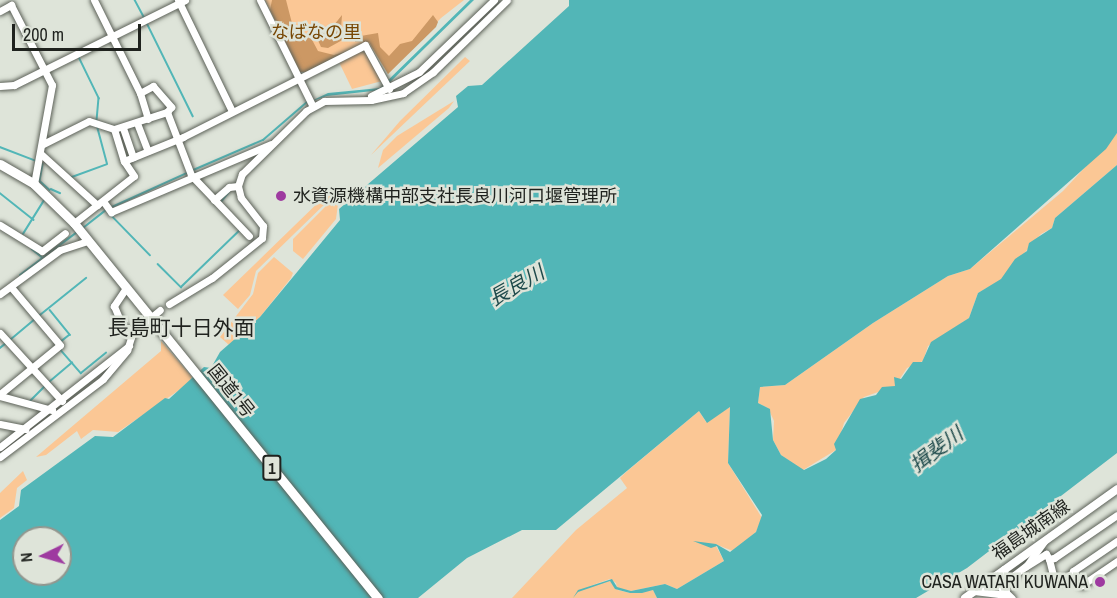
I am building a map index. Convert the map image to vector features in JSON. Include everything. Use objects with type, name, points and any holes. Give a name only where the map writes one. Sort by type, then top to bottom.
[{"type":"highway","name":"国道1号","points":[[0,165],[34,184],[75,224],[378,598]]},
{"type":"main road","name":"福島城南線","points":[[965,598],[1117,489]]},
{"type":"street","points":[[94,0],[140,93],[148,118]]},
{"type":"street","points":[[260,0],[311,103]]},
{"type":"street","points":[[358,101],[419,72],[494,0]]},
{"type":"street","points":[[169,304],[212,278],[262,238],[263,226],[241,198],[238,186],[242,174],[311,103],[335,100],[358,101],[393,96],[422,81],[507,0]]},
{"type":"street","points":[[0,86],[14,85],[180,1],[232,111]]},
{"type":"street","points":[[0,11],[11,5],[52,88],[34,184]]},
{"type":"street","points":[[124,161],[177,140],[365,45],[388,85]]},
{"type":"street","points":[[43,144],[89,121],[114,129],[123,128],[167,112],[171,107],[153,86],[140,93]]},
{"type":"street","points":[[167,112],[190,173],[249,236]]},
{"type":"street","points":[[137,123],[148,152]]},
{"type":"street","points":[[123,128],[133,157]]},
{"type":"street","points":[[104,206],[134,176],[124,161],[114,129]]},
{"type":"street","points":[[75,224],[104,206],[271,144]]},
{"type":"street","points":[[41,154],[104,206]]},
{"type":"street","points":[[214,200],[229,187],[238,186]]},
{"type":"street","points":[[0,225],[42,251],[65,233]]},
{"type":"street","points":[[0,294],[68,246],[87,239]]},
{"type":"street","points":[[0,395],[60,345],[11,287]]},
{"type":"street","points":[[126,288],[116,299],[114,309],[121,327],[133,331]]},
{"type":"street","points":[[0,457],[100,382],[129,346],[133,331],[160,310]]},
{"type":"street","points":[[0,333],[30,369],[62,401]]},
{"type":"street","points":[[0,447],[52,410],[100,365],[129,346]]},
{"type":"street","points":[[0,395],[52,410]]},
{"type":"street","points":[[0,424],[26,429]]},
{"type":"street","points":[[1049,559],[1117,515]]},
{"type":"street","points":[[1025,567],[1046,540]]},
{"type":"street","points":[[1010,578],[1046,554],[1054,579],[1064,579],[1117,541]]},
{"type":"street","points":[[1074,572],[1082,585],[1115,562],[1117,571]]},
{"type":"street","points":[[1004,569],[1010,596]]},
{"type":"street","points":[[991,578],[1010,596]]},
{"type":"street","points":[[974,591],[1010,596]]},
{"type":"green space","name":"なばなの里","points":[[265,0],[464,0],[441,18],[388,74],[368,42],[307,72],[300,72]]},
{"type":"green space","points":[[272,0],[286,0],[294,31],[310,36],[318,51],[334,55],[355,49],[307,72],[300,72],[270,10]]},
{"type":"green space","points":[[342,15],[341,29],[346,38],[328,48],[321,47],[311,25],[316,22],[330,30]]},
{"type":"green space","points":[[433,15],[438,22],[436,27],[388,74],[369,42],[355,42],[355,37],[378,33],[380,47],[389,56],[400,44],[412,41]]},
{"type":"green space","points":[[363,48],[382,81],[352,89],[338,60]]},
{"type":"green space","points":[[465,57],[470,61],[371,155],[400,121]]},
{"type":"green space","points":[[454,101],[449,108],[378,168],[383,150],[397,136]]},
{"type":"green space","points":[[1117,133],[1117,165],[1055,218],[1052,228],[1041,234],[1001,280],[978,293],[969,318],[928,346],[923,361],[907,368],[895,386],[864,397],[844,423],[836,450],[803,470],[781,455],[773,440],[774,421],[768,408],[758,403],[760,387],[785,385],[873,323],[948,276],[970,269],[1063,191]]},
{"type":"green space","points":[[328,193],[332,197],[256,271],[250,295],[238,309],[223,295]]},
{"type":"green space","points":[[332,200],[338,204],[336,219],[303,259],[293,251],[293,239]]},
{"type":"green space","points":[[274,257],[293,273],[291,278],[260,317],[229,345],[220,337],[253,294],[258,273]]},
{"type":"green space","points":[[161,341],[192,377],[188,384],[118,432],[93,430],[81,439],[77,431],[46,455],[36,457],[161,351]]},
{"type":"green space","points":[[730,407],[728,463],[762,518],[756,532],[733,551],[715,544],[724,561],[677,589],[665,584],[631,591],[617,588],[616,583],[610,579],[587,587],[610,581],[618,590],[630,593],[653,590],[657,598],[512,598],[576,530],[627,488],[620,478],[625,473],[699,411],[706,422]]},
{"type":"green space","points":[[23,471],[27,480],[17,488],[14,508],[0,518],[0,493]]},
{"type":"water","points":[[470,0],[474,0],[382,90],[327,96],[307,103],[328,93],[380,88]]},
{"type":"water","points":[[569,0],[1117,0],[1117,133],[1106,149],[970,269],[948,276],[873,323],[785,385],[760,387],[758,403],[770,409],[773,440],[781,455],[804,470],[826,459],[836,450],[834,444],[860,399],[876,395],[882,387],[895,386],[894,377],[901,379],[913,362],[922,362],[931,342],[969,318],[978,293],[1001,279],[1015,259],[1027,251],[1029,243],[1052,228],[1055,218],[1117,165],[1117,453],[967,568],[916,598],[657,598],[653,590],[630,593],[615,589],[610,581],[578,592],[573,598],[578,590],[612,579],[617,587],[631,591],[665,584],[677,589],[724,561],[717,546],[711,548],[693,541],[716,544],[730,552],[756,532],[762,515],[728,463],[730,407],[707,423],[699,411],[556,530],[522,530],[467,558],[418,598],[0,598],[0,520],[19,506],[21,490],[95,436],[113,437],[165,398],[169,399],[204,367],[211,368],[220,352],[260,317],[340,220],[339,209],[458,107],[456,96],[468,86],[482,85],[569,6]]},
{"type":"waterway","points":[[135,0],[144,17]]},
{"type":"waterway","points":[[147,23],[193,116]]},
{"type":"waterway","points":[[79,57],[99,98],[97,120]]},
{"type":"waterway","points":[[161,91],[169,100]]},
{"type":"waterway","points":[[191,171],[263,140],[307,102]]},
{"type":"waterway","points":[[72,177],[107,164],[97,127]]},
{"type":"waterway","points":[[0,147],[36,161]]},
{"type":"waterway","points":[[43,164],[40,181],[50,190]]},
{"type":"waterway","points":[[251,170],[257,164]]},
{"type":"waterway","points":[[112,207],[187,173]]},
{"type":"waterway","points":[[51,189],[60,193]]},
{"type":"waterway","points":[[221,202],[229,192]]},
{"type":"waterway","points":[[0,193],[34,220]]},
{"type":"waterway","points":[[23,234],[44,201]]},
{"type":"waterway","points":[[83,228],[105,211]]},
{"type":"waterway","points":[[111,215],[150,255]]},
{"type":"waterway","points":[[158,264],[181,287],[239,231]]},
{"type":"waterway","points":[[20,275],[76,233]]},
{"type":"waterway","points":[[32,249],[42,257]]},
{"type":"waterway","points":[[40,315],[86,278]]},
{"type":"waterway","points":[[50,310],[70,335],[61,342]]},
{"type":"waterway","points":[[10,340],[34,320]]},
{"type":"waterway","points":[[0,348],[5,344]]},
{"type":"waterway","points":[[60,349],[81,373],[106,353]]},
{"type":"waterway","points":[[49,382],[72,363]]},
{"type":"waterway","points":[[30,401],[44,387]]},
{"type":"place","name":"水資源機構中部支社長良川河口堰管理所","points":[[281,196]]},
{"type":"place","name":"CASA WATARI KUWANA","points":[[1100,582]]},
{"type":"district","name":"長島町十日外面","points":[[181,328]]},
{"type":"water label","name":"長良川","points":[[516,285]]},
{"type":"water label","name":"揖斐川","points":[[936,449]]}]
